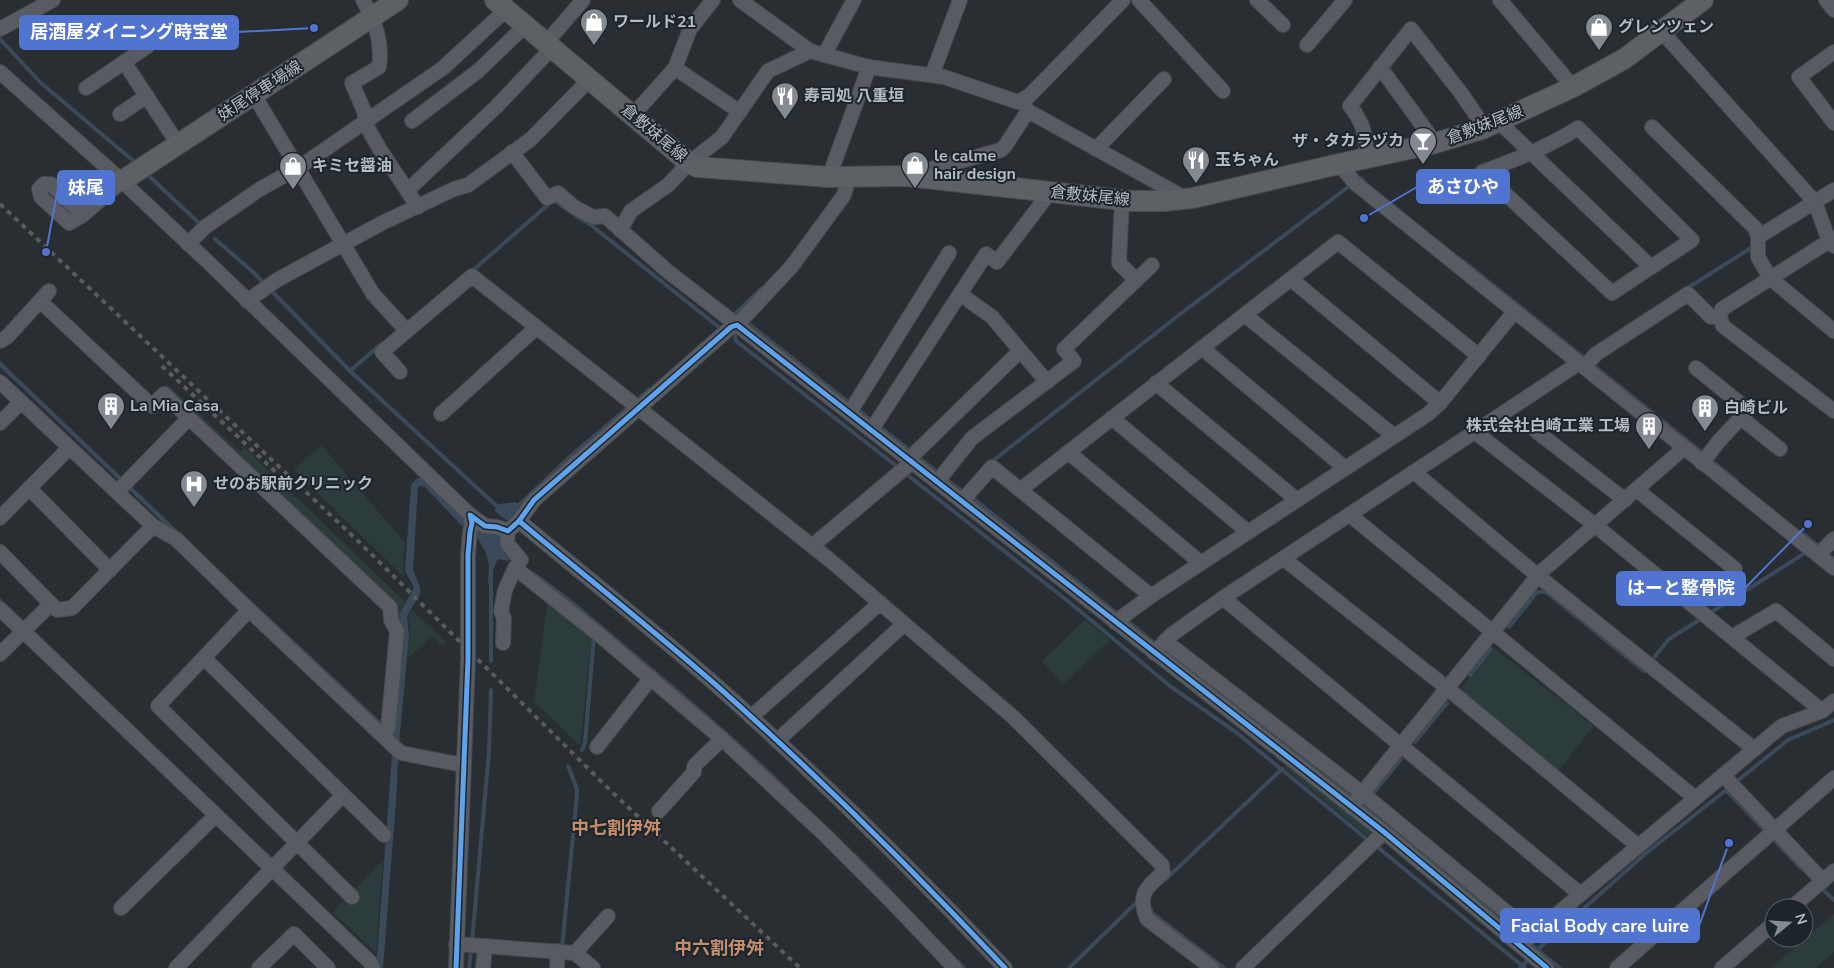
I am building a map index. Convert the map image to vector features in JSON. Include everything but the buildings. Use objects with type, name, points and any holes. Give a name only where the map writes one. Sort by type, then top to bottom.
[{"type":"main road","name":"妹尾停車場線","points":[[122,181],[254,95],[368,8],[398,0]]},
{"type":"main road","name":"倉敷妹尾線","points":[[501,5],[689,163],[697,167],[716,170],[829,177],[907,176],[1122,200],[1164,201],[1193,198],[1366,158],[1485,124],[1573,87],[1624,59],[1703,0]]},
{"type":"street","points":[[0,28],[53,0]]},
{"type":"street","points":[[408,190],[497,106],[549,45],[583,0]]},
{"type":"street","points":[[633,115],[675,68],[690,29],[713,0]]},
{"type":"street","points":[[740,0],[810,51],[869,67],[944,77],[1025,106],[1096,149],[1176,193],[1180,199]]},
{"type":"street","points":[[824,55],[854,0]]},
{"type":"street","points":[[932,75],[960,0]]},
{"type":"street","points":[[907,176],[940,165],[1001,150],[1005,146],[1029,96],[1124,0]]},
{"type":"street","points":[[1139,0],[1223,91]]},
{"type":"street","points":[[1257,0],[1283,25]]},
{"type":"street","points":[[1307,45],[1345,0]]},
{"type":"street","points":[[1500,0],[1573,87]]},
{"type":"street","points":[[1826,0],[1834,10]]},
{"type":"street","points":[[188,244],[205,227],[236,205],[298,168],[443,68],[501,5]]},
{"type":"street","points":[[368,8],[381,51],[379,67],[352,83],[365,113],[365,123],[379,148],[418,207]]},
{"type":"street","points":[[412,121],[478,71],[526,25]]},
{"type":"street","points":[[1366,158],[1364,130],[1359,117],[1350,106],[1411,29],[1485,124],[1532,153],[1651,267]]},
{"type":"street","points":[[1662,32],[1817,204],[1832,242],[1770,278],[1722,310],[1720,317],[1723,326],[1834,411]]},
{"type":"street","points":[[86,88],[148,46]]},
{"type":"street","points":[[620,230],[631,211],[668,185],[689,163],[722,137],[768,71],[810,51]]},
{"type":"street","points":[[1834,52],[1799,77],[1834,123]]},
{"type":"street","points":[[124,62],[178,144]]},
{"type":"street","points":[[829,177],[869,67]]},
{"type":"street","points":[[1380,67],[1431,139]]},
{"type":"street","points":[[675,68],[740,112]]},
{"type":"street","points":[[0,72],[122,181],[247,300],[471,523],[503,529],[519,521],[534,500],[634,405],[730,327],[792,266],[844,195],[849,177]]},
{"type":"street","points":[[1096,149],[1164,79]]},
{"type":"street","points":[[247,300],[267,286],[382,223],[454,189],[468,185],[531,139],[590,80]]},
{"type":"street","points":[[254,95],[372,294],[403,327]]},
{"type":"street","points":[[120,114],[147,96]]},
{"type":"street","points":[[1652,127],[1755,228],[1758,241],[1758,256],[1770,278],[1834,331]]},
{"type":"street","points":[[1578,128],[1692,240],[1612,293],[1482,172],[1532,153],[1552,144],[1578,128]]},
{"type":"street","points":[[512,152],[547,198],[558,193],[574,207],[593,217],[605,216],[666,270],[852,408],[874,426],[908,462],[940,478],[1356,800],[1526,940],[1546,968]]},
{"type":"street","points":[[1339,164],[1355,182],[1515,311],[1585,363],[1684,448],[1706,459],[1824,548],[1834,568]]},
{"type":"street","points":[[83,215],[122,181]]},
{"type":"street","points":[[1758,241],[1817,204],[1834,190]]},
{"type":"street","points":[[874,426],[986,254],[997,262],[1050,192]]},
{"type":"street","points":[[1122,200],[1119,262],[1136,280]]},
{"type":"street","points":[[1020,490],[1338,242],[1478,356]]},
{"type":"street","points":[[852,408],[948,253]]},
{"type":"street","points":[[940,478],[972,438],[1074,361],[1064,349],[1152,265]]},
{"type":"street","points":[[400,372],[382,352],[403,327],[472,276],[812,546],[1013,717],[1162,866],[1163,873],[1145,889],[1142,907],[1147,918],[1212,968]]},
{"type":"street","points":[[1291,279],[1440,403]]},
{"type":"street","points":[[960,294],[992,317],[1046,382]]},
{"type":"street","points":[[1160,647],[1171,635],[1224,598],[1688,294],[1711,316],[1720,317]]},
{"type":"street","points":[[0,341],[7,337],[45,296],[152,406],[164,394],[390,607],[391,620],[398,631],[390,738]]},
{"type":"street","points":[[1120,619],[1151,596],[1428,414],[1440,403],[1515,311]]},
{"type":"street","points":[[1245,315],[1394,436]]},
{"type":"street","points":[[441,414],[537,327]]},
{"type":"street","points":[[1202,348],[1345,468]]},
{"type":"street","points":[[812,546],[908,462],[1020,351]]},
{"type":"street","points":[[1696,368],[1748,410],[1706,459]]},
{"type":"street","points":[[0,382],[69,448],[123,487],[153,526],[176,538],[249,610],[390,738],[401,753],[463,765]]},
{"type":"street","points":[[1156,383],[1297,500]]},
{"type":"street","points":[[0,423],[21,402]]},
{"type":"street","points":[[123,487],[189,418]]},
{"type":"street","points":[[1112,418],[1248,532]]},
{"type":"street","points":[[1741,418],[1780,449]]},
{"type":"street","points":[[1536,431],[1624,500]]},
{"type":"street","points":[[1475,432],[1596,526],[1822,711]]},
{"type":"street","points":[[0,518],[69,448]]},
{"type":"street","points":[[1356,800],[1538,576],[1684,448]]},
{"type":"street","points":[[1068,452],[1201,563]]},
{"type":"street","points":[[965,497],[992,467],[1151,596]]},
{"type":"street","points":[[1414,472],[1538,576],[1754,749]]},
{"type":"street","points":[[29,488],[110,570]]},
{"type":"street","points":[[1637,490],[1735,569]]},
{"type":"street","points":[[1350,515],[1695,798]]},
{"type":"street","points":[[519,521],[652,629],[751,717],[866,826],[1005,968]]},
{"type":"street","points":[[471,523],[463,765],[471,945],[483,968]]},
{"type":"street","points":[[0,552],[57,610],[72,608],[153,526]]},
{"type":"street","points":[[503,529],[507,542],[521,560],[505,590],[501,611],[504,619],[503,643]]},
{"type":"street","points":[[1284,559],[1446,688],[1638,846]]},
{"type":"street","points":[[516,568],[651,678],[722,739],[831,841],[890,899],[955,968]]},
{"type":"street","points":[[1224,598],[1580,894]]},
{"type":"street","points":[[751,717],[880,603]]},
{"type":"street","points":[[0,654],[51,604]]},
{"type":"street","points":[[0,609],[26,629],[216,815],[274,866],[370,962],[373,968]]},
{"type":"street","points":[[249,610],[158,706],[352,897]]},
{"type":"street","points":[[1732,637],[1776,612],[1834,659]]},
{"type":"street","points":[[777,741],[904,624]]},
{"type":"street","points":[[204,658],[384,835]]},
{"type":"street","points":[[597,747],[651,678]]},
{"type":"street","points":[[1526,940],[1695,798],[1729,781],[1754,749],[1782,726],[1822,711],[1834,701]]},
{"type":"street","points":[[659,811],[694,772],[696,764],[722,739]]},
{"type":"street","points":[[1617,968],[1834,778]]},
{"type":"street","points":[[1729,781],[1771,833],[1820,883]]},
{"type":"street","points":[[176,968],[342,795]]},
{"type":"street","points":[[1356,800],[1384,832],[1526,940]]},
{"type":"street","points":[[121,908],[216,815]]},
{"type":"street","points":[[1244,968],[1384,832]]},
{"type":"street","points":[[1803,898],[1834,871]]},
{"type":"street","points":[[557,968],[569,951],[608,916]]},
{"type":"street","points":[[1722,968],[1764,932]]},
{"type":"street","points":[[259,968],[294,934],[328,968]]},
{"type":"street","points":[[471,945],[569,951],[593,968]]},
{"type":"street","points":[[456,968],[471,945]]},
{"type":"shaded area","points":[[167,384],[241,452],[245,448],[405,602],[398,615],[400,630],[396,622],[163,390]]},
{"type":"shaded area","points":[[321,445],[405,543],[403,570],[405,578],[294,470]]},
{"type":"shaded area","points":[[548,599],[592,635],[580,746],[534,701]]},
{"type":"shaded area","points":[[412,610],[446,642],[442,646],[432,636],[408,658],[410,627],[408,616]]},
{"type":"shaded area","points":[[1085,620],[1110,640],[1063,684],[1042,661]]},
{"type":"shaded area","points":[[1495,649],[1594,726],[1557,772],[1459,691],[1491,651]]},
{"type":"shaded area","points":[[1289,765],[1376,833],[1371,839],[1285,768]]},
{"type":"shaded area","points":[[383,860],[376,953],[333,912]]},
{"type":"shaded area","points":[[1834,914],[1834,952],[1816,968],[1771,968],[1794,948],[1814,948],[1814,931]]},
{"type":"water","points":[[0,361],[391,731],[401,633],[399,615],[414,587],[405,571],[411,485],[416,479],[423,477],[500,535],[499,541],[511,556],[509,561],[498,559],[493,570],[493,583],[488,583],[489,565],[486,553],[475,533],[461,525],[425,487],[418,487],[413,570],[420,587],[420,594],[407,616],[409,636],[398,754],[383,968],[377,968],[0,604],[0,598],[370,954],[377,957],[393,742],[0,367]]},
{"type":"water","points":[[515,502],[522,506],[513,521],[505,519],[494,510],[500,504]]},
{"type":"waterway","points":[[0,39],[41,83],[137,164]]},
{"type":"waterway","points":[[149,176],[202,226]]},
{"type":"waterway","points":[[1361,178],[1366,184]]},
{"type":"waterway","points":[[990,463],[1179,315],[1348,187]]},
{"type":"waterway","points":[[472,271],[550,203],[555,201],[566,209]]},
{"type":"waterway","points":[[576,216],[591,225],[720,328]]},
{"type":"waterway","points":[[215,239],[253,272],[350,371],[501,510]]},
{"type":"waterway","points":[[1686,289],[1754,246]]},
{"type":"waterway","points":[[1463,261],[1704,454]]},
{"type":"waterway","points":[[732,317],[761,289]]},
{"type":"waterway","points":[[745,321],[964,493]]},
{"type":"waterway","points":[[734,330],[736,341],[899,468]]},
{"type":"waterway","points":[[350,371],[381,344]]},
{"type":"waterway","points":[[517,507],[572,455],[650,389]]},
{"type":"waterway","points":[[1709,459],[1737,481]]},
{"type":"waterway","points":[[905,473],[1069,602],[1170,686],[1237,733],[1369,841]]},
{"type":"waterway","points":[[970,496],[1119,615]]},
{"type":"waterway","points":[[1801,532],[1821,548]]},
{"type":"waterway","points":[[1652,660],[1669,639],[1805,553]]},
{"type":"waterway","points":[[1826,553],[1834,559]]},
{"type":"waterway","points":[[533,574],[556,590],[665,680],[788,791]]},
{"type":"waterway","points":[[491,579],[491,661]]},
{"type":"waterway","points":[[1509,627],[1537,592],[1546,592],[1644,671]]},
{"type":"waterway","points":[[1125,619],[1158,646]]},
{"type":"waterway","points":[[582,750],[585,743],[594,635]]},
{"type":"waterway","points":[[1470,675],[1491,649]]},
{"type":"waterway","points":[[1183,666],[1354,798]]},
{"type":"waterway","points":[[472,942],[489,751],[491,690]]},
{"type":"waterway","points":[[1415,742],[1447,703]]},
{"type":"waterway","points":[[1736,782],[1788,740],[1834,720]]},
{"type":"waterway","points":[[1375,791],[1401,759]]},
{"type":"waterway","points":[[562,948],[577,795],[577,789],[568,766]]},
{"type":"waterway","points":[[1166,879],[1282,769]]},
{"type":"waterway","points":[[1537,950],[1645,854],[1730,787]]},
{"type":"waterway","points":[[1726,790],[1802,869]]},
{"type":"waterway","points":[[1359,802],[1523,938]]},
{"type":"waterway","points":[[1375,845],[1525,968]]},
{"type":"waterway","points":[[854,855],[888,889]]},
{"type":"waterway","points":[[1819,886],[1834,900]]},
{"type":"waterway","points":[[1069,968],[1139,902]]},
{"type":"waterway","points":[[1151,909],[1152,913],[1224,968]]},
{"type":"waterway","points":[[1529,943],[1560,968]]},
{"type":"waterway","points":[[469,968],[471,949]]},
{"type":"waterway","points":[[1520,968],[1528,960]]},
{"type":"waterway","points":[[957,961],[964,968]]},
{"type":"railway","points":[[0,204],[358,541],[613,793],[800,968]]},
{"type":"railway","points":[[162,366],[281,477]]},
{"type":"cycle path","points":[[456,968],[468,659],[468,555],[472,523],[470,515],[485,526],[497,527],[508,531],[519,521],[534,500],[731,327],[737,325],[1384,832],[1547,968]]},
{"type":"cycle path","points":[[519,521],[668,643],[791,753],[935,895],[1005,968]]},
{"type":"place","name":"居酒屋ダイニング時宝堂","points":[[314,28]]},
{"type":"place","name":"ワールド21","points":[[594,46]]},
{"type":"place","name":"グレンツェン","points":[[1599,51]]},
{"type":"place","name":"寿司処 八重垣","points":[[785,120]]},
{"type":"place","name":"ザ・タカラヅカ","points":[[1423,165]]},
{"type":"place","name":"玉ちゃん","points":[[1196,184]]},
{"type":"place","name":"le calme hair design","points":[[915,189]]},
{"type":"place","name":"キミセ醤油","points":[[293,190]]},
{"type":"place","name":"あさひや","points":[[1364,218]]},
{"type":"place","name":"妹尾","points":[[46,252]]},
{"type":"place","name":"La Mia Casa","points":[[111,430]]},
{"type":"place","name":"白崎ビル","points":[[1705,432]]},
{"type":"place","name":"株式会社白崎工業 工場","points":[[1649,450]]},
{"type":"place","name":"せのお駅前クリニック","points":[[194,508]]},
{"type":"place","name":"はーと整骨院","points":[[1808,524]]},
{"type":"place","name":"Facial Body care luire","points":[[1729,843]]},
{"type":"district","name":"中七割伊舛","points":[[616,828]]},
{"type":"district","name":"中六割伊舛","points":[[719,948]]}]
